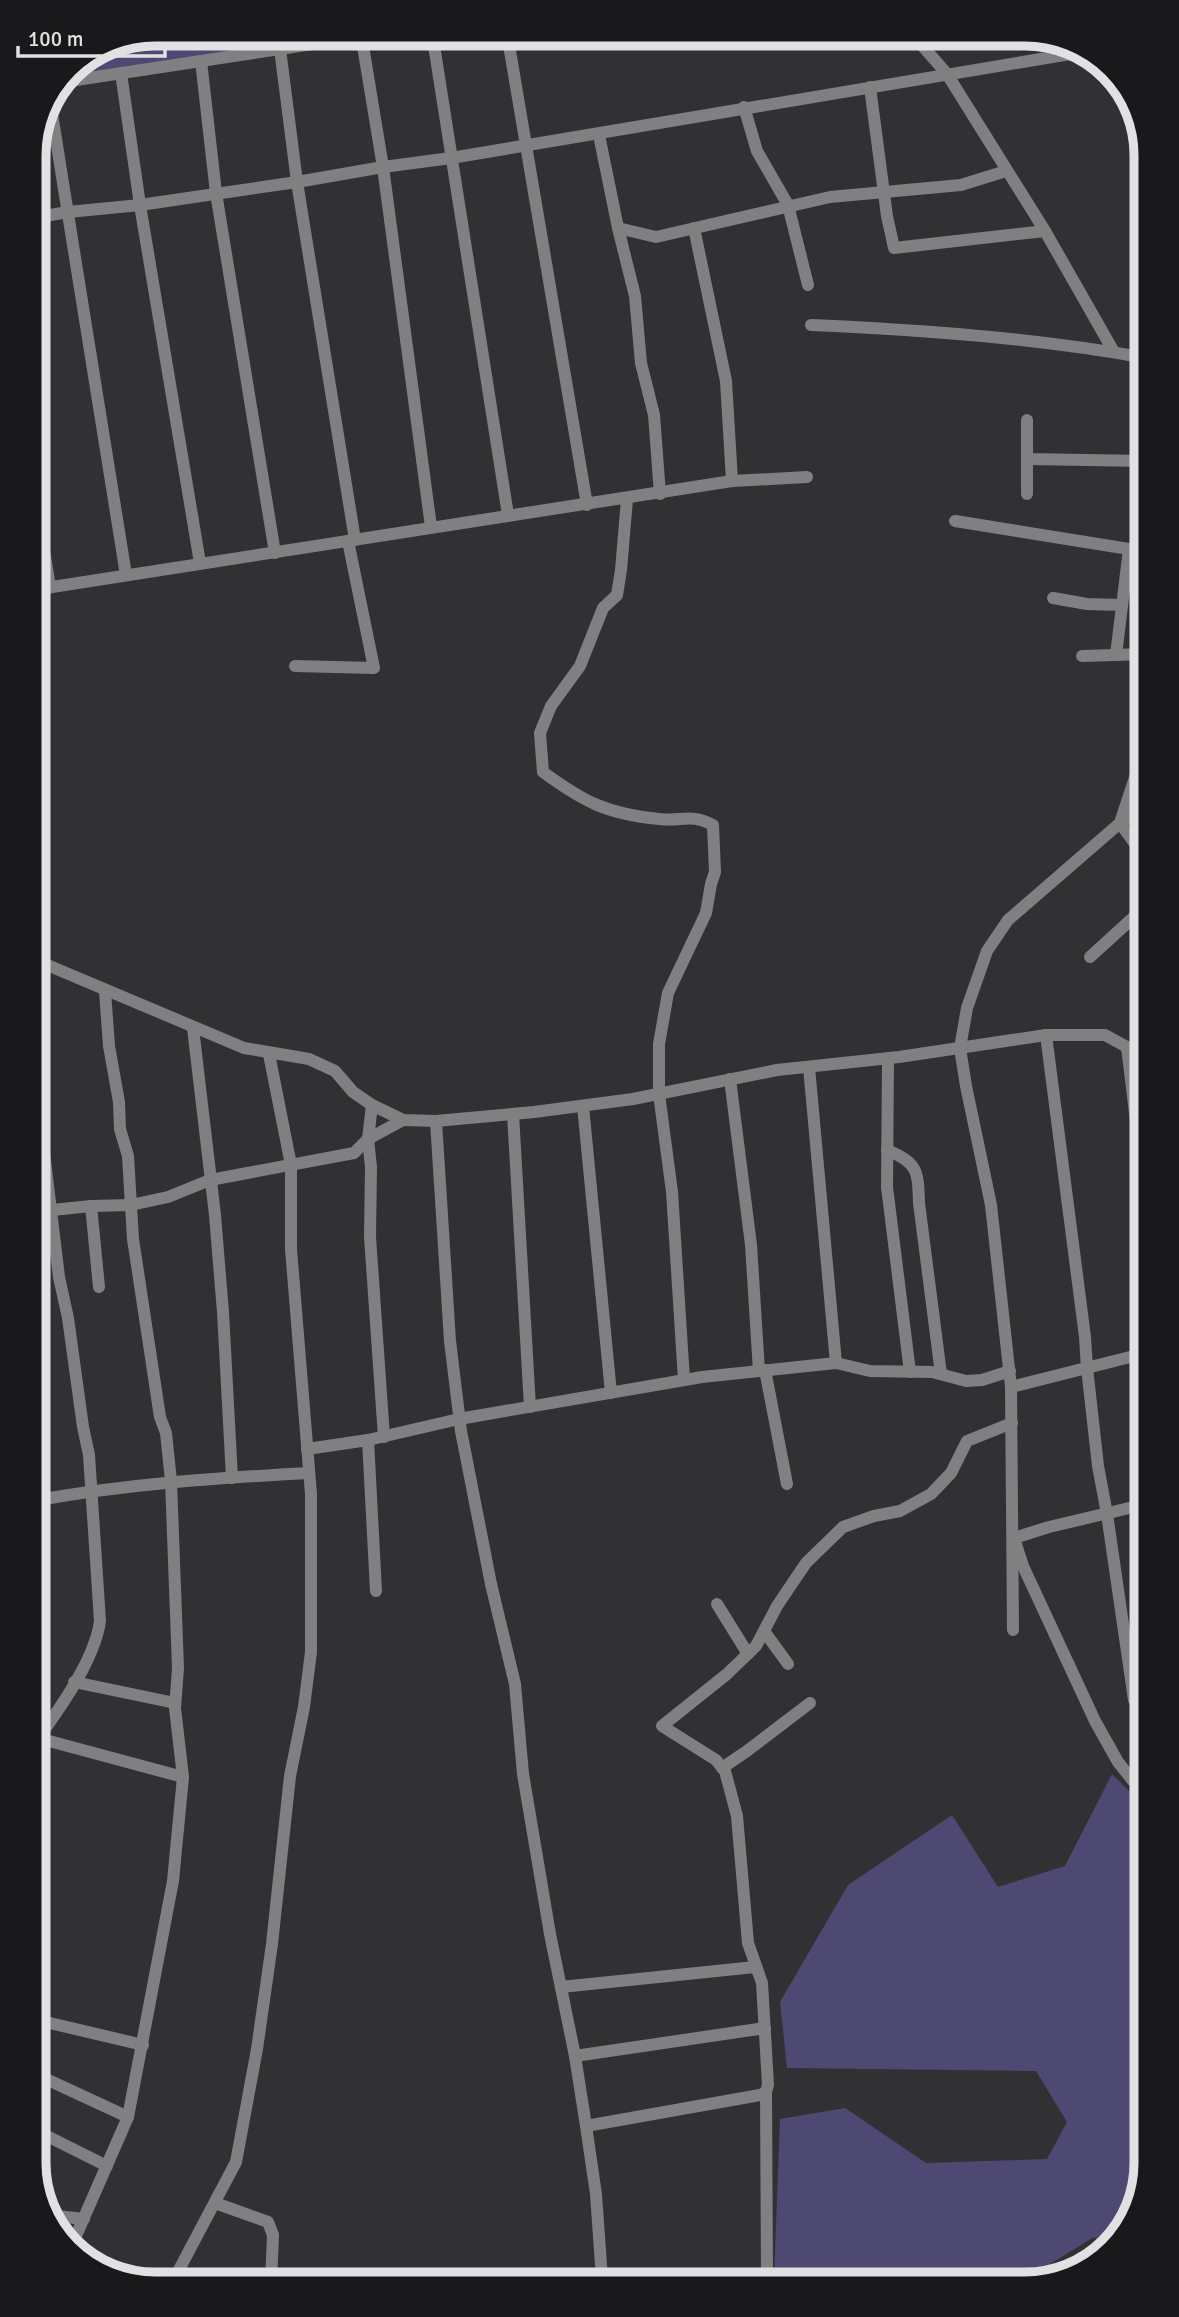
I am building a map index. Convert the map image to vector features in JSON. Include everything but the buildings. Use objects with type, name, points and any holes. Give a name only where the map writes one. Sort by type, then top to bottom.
[{"type":"street","points":[[75,80],[300,46]]},
{"type":"street","points":[[363,46],[383,167],[431,527]]},
{"type":"street","points":[[434,46],[508,515]]},
{"type":"street","points":[[509,46],[587,505]]},
{"type":"street","points":[[923,46],[947,74],[1045,230],[1114,352]]},
{"type":"street","points":[[280,49],[352,541],[374,668],[295,666]]},
{"type":"street","points":[[46,216],[298,182],[599,135],[744,107],[1067,54]]},
{"type":"street","points":[[201,61],[216,193],[275,553]]},
{"type":"street","points":[[121,73],[140,205],[200,563]]},
{"type":"street","points":[[870,88],[887,216],[894,248],[1045,230]]},
{"type":"street","points":[[744,107],[757,151],[788,205],[808,285]]},
{"type":"street","points":[[53,117],[126,575]]},
{"type":"street","points":[[599,135],[635,296],[641,363],[654,415],[660,494]]},
{"type":"street","points":[[618,228],[656,237],[830,197],[961,184],[1006,171]]},
{"type":"street","points":[[694,228],[726,381],[732,481]]},
{"type":"street","points":[[811,325],[936,331],[1134,356]]},
{"type":"street","points":[[1027,420],[1027,494]]},
{"type":"street","points":[[1027,459],[1134,461]]},
{"type":"street","points":[[46,588],[732,481],[807,477]]},
{"type":"street","points":[[627,499],[617,595],[603,608],[580,666],[551,706],[540,733],[540,748],[543,772],[577,797],[605,809],[661,820],[699,818],[713,825],[715,872],[706,913],[668,993],[659,1044],[659,1094],[672,1192],[684,1380]]},
{"type":"street","points":[[955,521],[1134,549]]},
{"type":"street","points":[[1116,655],[1129,549]]},
{"type":"street","points":[[46,563],[50,587]]},
{"type":"street","points":[[1053,598],[1087,604],[1122,605]]},
{"type":"street","points":[[1082,656],[1134,654]]},
{"type":"street","points":[[1120,823],[1134,780]]},
{"type":"street","points":[[1013,1630],[1012,1387],[991,1205],[960,1048],[971,997],[987,951],[1001,930],[1120,823],[1134,815]]},
{"type":"street","points":[[1120,823],[1134,842]]},
{"type":"street","points":[[1090,957],[1134,917]]},
{"type":"street","points":[[46,965],[244,1048],[309,1059],[335,1071],[353,1092],[372,1105],[403,1120],[436,1121],[583,1105],[659,1094],[778,1070],[888,1058],[1046,1035],[1105,1035],[1127,1046],[1134,1055]]},
{"type":"street","points":[[75,2237],[128,2117],[173,1881],[183,1777],[175,1703],[178,1668],[172,1481],[133,1239],[128,1156],[120,1129],[119,1102],[108,1046],[105,991]]},
{"type":"street","points":[[193,1028],[223,1312],[232,1478]]},
{"type":"street","points":[[1046,1035],[1085,1337],[1098,1466],[1134,1700]]},
{"type":"street","points":[[1127,1046],[1134,1104]]},
{"type":"street","points":[[178,2271],[236,2162],[257,2049],[272,1944],[290,1776],[304,1707],[311,1652],[311,1494],[290,1249],[291,1165],[269,1054]]},
{"type":"street","points":[[888,1058],[887,1187],[910,1372]]},
{"type":"street","points":[[809,1067],[836,1363]]},
{"type":"street","points":[[730,1079],[751,1245],[762,1370],[787,1484]]},
{"type":"street","points":[[372,1105],[368,1139],[371,1167],[370,1237],[384,1437]]},
{"type":"street","points":[[583,1105],[611,1393]]},
{"type":"street","points":[[513,1114],[530,1407]]},
{"type":"street","points":[[46,1211],[131,1205],[168,1197],[210,1180],[354,1153],[368,1139],[403,1120]]},
{"type":"street","points":[[436,1121],[450,1341],[459,1419],[491,1584],[515,1684],[523,1774],[586,2126],[596,2194],[601,2272]]},
{"type":"street","points":[[887,1150],[914,1165],[918,1177],[941,1374]]},
{"type":"street","points":[[46,1163],[58,1277],[68,1318],[89,1455],[100,1621],[98,1637],[46,1727]]},
{"type":"street","points":[[91,1206],[99,1287]]},
{"type":"street","points":[[1012,1387],[1134,1356]]},
{"type":"street","points":[[307,1449],[384,1437],[459,1419],[684,1380],[762,1370],[836,1363],[870,1371],[941,1374],[966,1381],[982,1380],[1010,1371]]},
{"type":"street","points":[[767,2272],[768,2085],[765,2028],[761,1983],[748,1943],[737,1816],[722,1768],[716,1760],[662,1726],[727,1674],[756,1646],[777,1606],[806,1563],[844,1527],[874,1516],[900,1511],[931,1494],[951,1473],[967,1441],[1012,1423]]},
{"type":"street","points":[[368,1440],[376,1591]]},
{"type":"street","points":[[46,1499],[92,1490],[172,1481],[309,1473]]},
{"type":"street","points":[[1014,1538],[1134,1507]]},
{"type":"street","points":[[1014,1538],[1023,1566],[1095,1721],[1118,1762],[1134,1782]]},
{"type":"street","points":[[717,1604],[748,1654]]},
{"type":"street","points":[[764,1631],[788,1664]]},
{"type":"street","points":[[74,1682],[175,1703]]},
{"type":"street","points":[[722,1768],[810,1703]]},
{"type":"street","points":[[46,1740],[183,1777]]},
{"type":"street","points":[[561,1987],[755,1967]]},
{"type":"street","points":[[46,2023],[143,2045]]},
{"type":"street","points":[[575,2056],[765,2028]]},
{"type":"street","points":[[46,2079],[128,2117]]},
{"type":"street","points":[[586,2126],[766,2092]]},
{"type":"street","points":[[46,2136],[107,2166]]},
{"type":"street","points":[[215,2203],[268,2221],[273,2235],[271,2271]]},
{"type":"street","points":[[61,2216],[84,2219]]},
{"type":"shaded area","points":[[299,46],[76,79],[100,60],[133,48]]},
{"type":"shaded area","points":[[1112,1774],[1134,1796],[1134,2163],[1128,2198],[1115,2223],[1100,2241],[1094,2237],[1041,2270],[1025,2272],[774,2272],[780,2119],[845,2108],[926,2163],[1047,2159],[1067,2122],[1036,2071],[787,2068],[780,2002],[848,1885],[952,1815],[998,1887],[1065,1866]]}]
